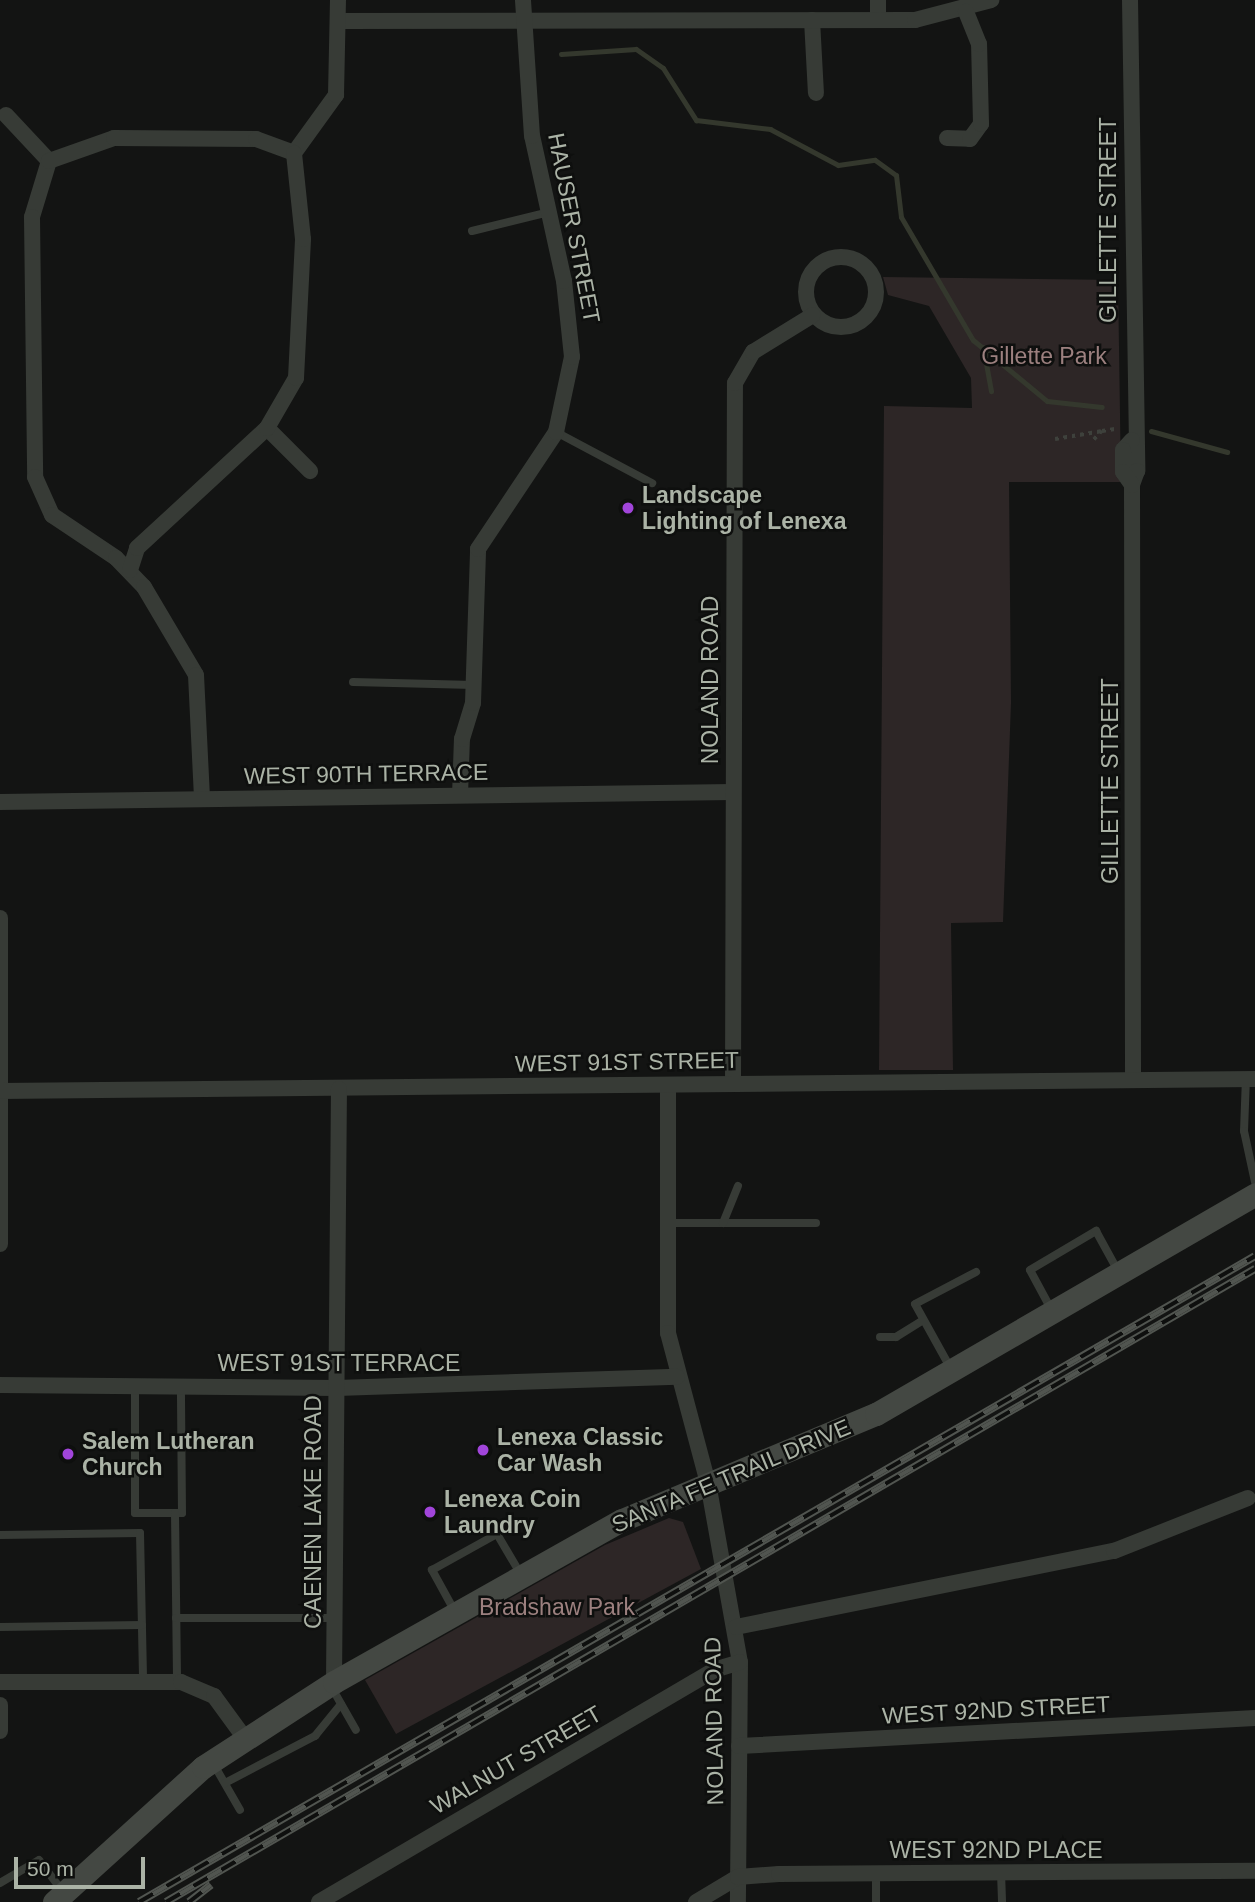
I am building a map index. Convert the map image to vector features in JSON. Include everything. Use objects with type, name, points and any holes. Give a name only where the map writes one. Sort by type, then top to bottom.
[{"type":"main road","name":"SANTA FE TRAIL DRIVE","points":[[59,1898],[211,1760],[244,1737],[335,1690],[456,1613],[622,1520],[855,1423],[953,1371],[1255,1194]]},
{"type":"street","points":[[294,153],[336,95],[338,0]]},
{"type":"street","points":[[523,0],[523,21]]},
{"type":"street","points":[[878,0],[878,20]]},
{"type":"street","points":[[339,21],[878,20],[966,11],[991,0]]},
{"type":"street","name":"GILLETTE STREET","points":[[1130,0],[1132,440],[1123,450],[1123,472],[1132,485],[1133,1077]]},
{"type":"street","points":[[947,138],[970,139],[981,124],[979,44],[966,11]]},
{"type":"street","points":[[812,20],[816,93]]},
{"type":"street","name":"HAUSER STREET","points":[[460,795],[462,739],[474,685],[478,549],[556,432],[573,340],[549,212],[531,136],[523,21]]},
{"type":"street","points":[[6,115],[49,161]]},
{"type":"street","points":[[49,161],[114,138],[256,139],[294,153]]},
{"type":"street","points":[[130,570],[137,548],[267,428],[296,378],[302,354],[302,178],[294,153]]},
{"type":"street","points":[[49,161],[32,217],[35,477],[60,523],[130,570],[196,675],[202,799]]},
{"type":"street","points":[[824,257],[856,263],[876,285],[874,310],[861,322],[835,327],[813,315],[809,276],[824,257]]},
{"type":"street","name":"NOLAND ROAD","points":[[733,1084],[735,383],[753,352],[813,315]]},
{"type":"street","points":[[267,428],[310,471]]},
{"type":"street","name":"WEST 90TH TERRACE","points":[[0,802],[733,792]]},
{"type":"street","points":[[0,918],[0,1244]]},
{"type":"street","name":"WEST 91ST STREET","points":[[1,1091],[668,1085],[1133,1077],[1250,1078]]},
{"type":"street","name":"NOLAND ROAD","points":[[668,1085],[667,1321],[677,1377],[708,1483],[736,1627],[740,1662],[738,1902]]},
{"type":"street","name":"CAENEN LAKE ROAD","points":[[335,1690],[340,1089]]},
{"type":"street","name":"WEST 91ST TERRACE","points":[[0,1385],[337,1388],[677,1377]]},
{"type":"street","points":[[736,1627],[1114,1551],[1251,1496]]},
{"type":"street","name":"WALNUT STREET","points":[[319,1902],[715,1670],[740,1662]]},
{"type":"street","points":[[0,1682],[177,1682],[214,1696],[244,1737]]},
{"type":"street","points":[[0,1705],[0,1731]]},
{"type":"street","name":"WEST 92ND STREET","points":[[739,1746],[1255,1718]]},
{"type":"street","name":"WEST 92ND PLACE","points":[[738,1877],[876,1873],[1255,1871]]},
{"type":"street","points":[[696,1902],[738,1877]]},
{"type":"lane","points":[[472,232],[549,212]]},
{"type":"lane","points":[[556,432],[652,483]]},
{"type":"lane","points":[[353,682],[474,685]]},
{"type":"lane","points":[[1250,1078],[1244,1131],[1255,1182]]},
{"type":"lane","points":[[723,1223],[738,1186]]},
{"type":"lane","points":[[666,1223],[816,1223]]},
{"type":"lane","points":[[1052,1311],[1030,1270],[1096,1231],[1119,1273]]},
{"type":"lane","points":[[953,1371],[915,1304],[976,1272]]},
{"type":"lane","points":[[880,1337],[896,1336],[923,1320]]},
{"type":"lane","points":[[135,1387],[135,1513],[182,1513],[181,1387]]},
{"type":"lane","points":[[175,1513],[177,1682]]},
{"type":"lane","points":[[0,1535],[140,1533],[144,1682]]},
{"type":"lane","points":[[456,1613],[432,1570],[496,1534],[521,1575]]},
{"type":"lane","points":[[176,1618],[336,1618]]},
{"type":"lane","points":[[0,1627],[142,1625]]},
{"type":"lane","points":[[335,1690],[356,1730]]},
{"type":"lane","points":[[225,1783],[314,1736],[335,1690]]},
{"type":"lane","points":[[211,1760],[240,1810]]},
{"type":"lane","points":[[0,1883],[39,1860],[59,1898]]},
{"type":"lane","points":[[1001,1872],[1002,1902]]},
{"type":"lane","points":[[876,1873],[876,1902]]},
{"type":"path","points":[[1055,439],[1115,429]]},
{"type":"path","points":[[1094,440],[1102,431]]},
{"type":"green space","name":"Gillette Park","points":[[883,277],[1118,280],[1121,482],[1009,482],[1011,703],[1003,922],[951,923],[953,1070],[879,1070],[884,406],[972,408],[971,378],[929,306],[888,295]]},
{"type":"green space","name":"Bradshaw Park","points":[[669,1518],[683,1522],[701,1569],[396,1734],[365,1680],[605,1545]]},
{"type":"waterway","points":[[561,54],[636,49],[663,68],[696,120],[770,129],[838,165],[875,160],[896,175],[901,217],[973,340],[1047,401],[1102,407]]},
{"type":"waterway","points":[[983,347],[991,391]]},
{"type":"waterway","points":[[1151,431],[1227,452]]},
{"type":"railway","points":[[139,1902],[1255,1256]]},
{"type":"railway","points":[[166,1902],[1255,1269]]},
{"type":"railway","points":[[189,1902],[211,1885]]},
{"type":"place","name":"Landscape Lighting of Lenexa","points":[[628,508]]},
{"type":"place","name":"Lenexa Classic Car Wash","points":[[483,1450]]},
{"type":"place","name":"Salem Lutheran Church","points":[[68,1454]]},
{"type":"place","name":"Lenexa Coin Laundry","points":[[430,1512]]}]
